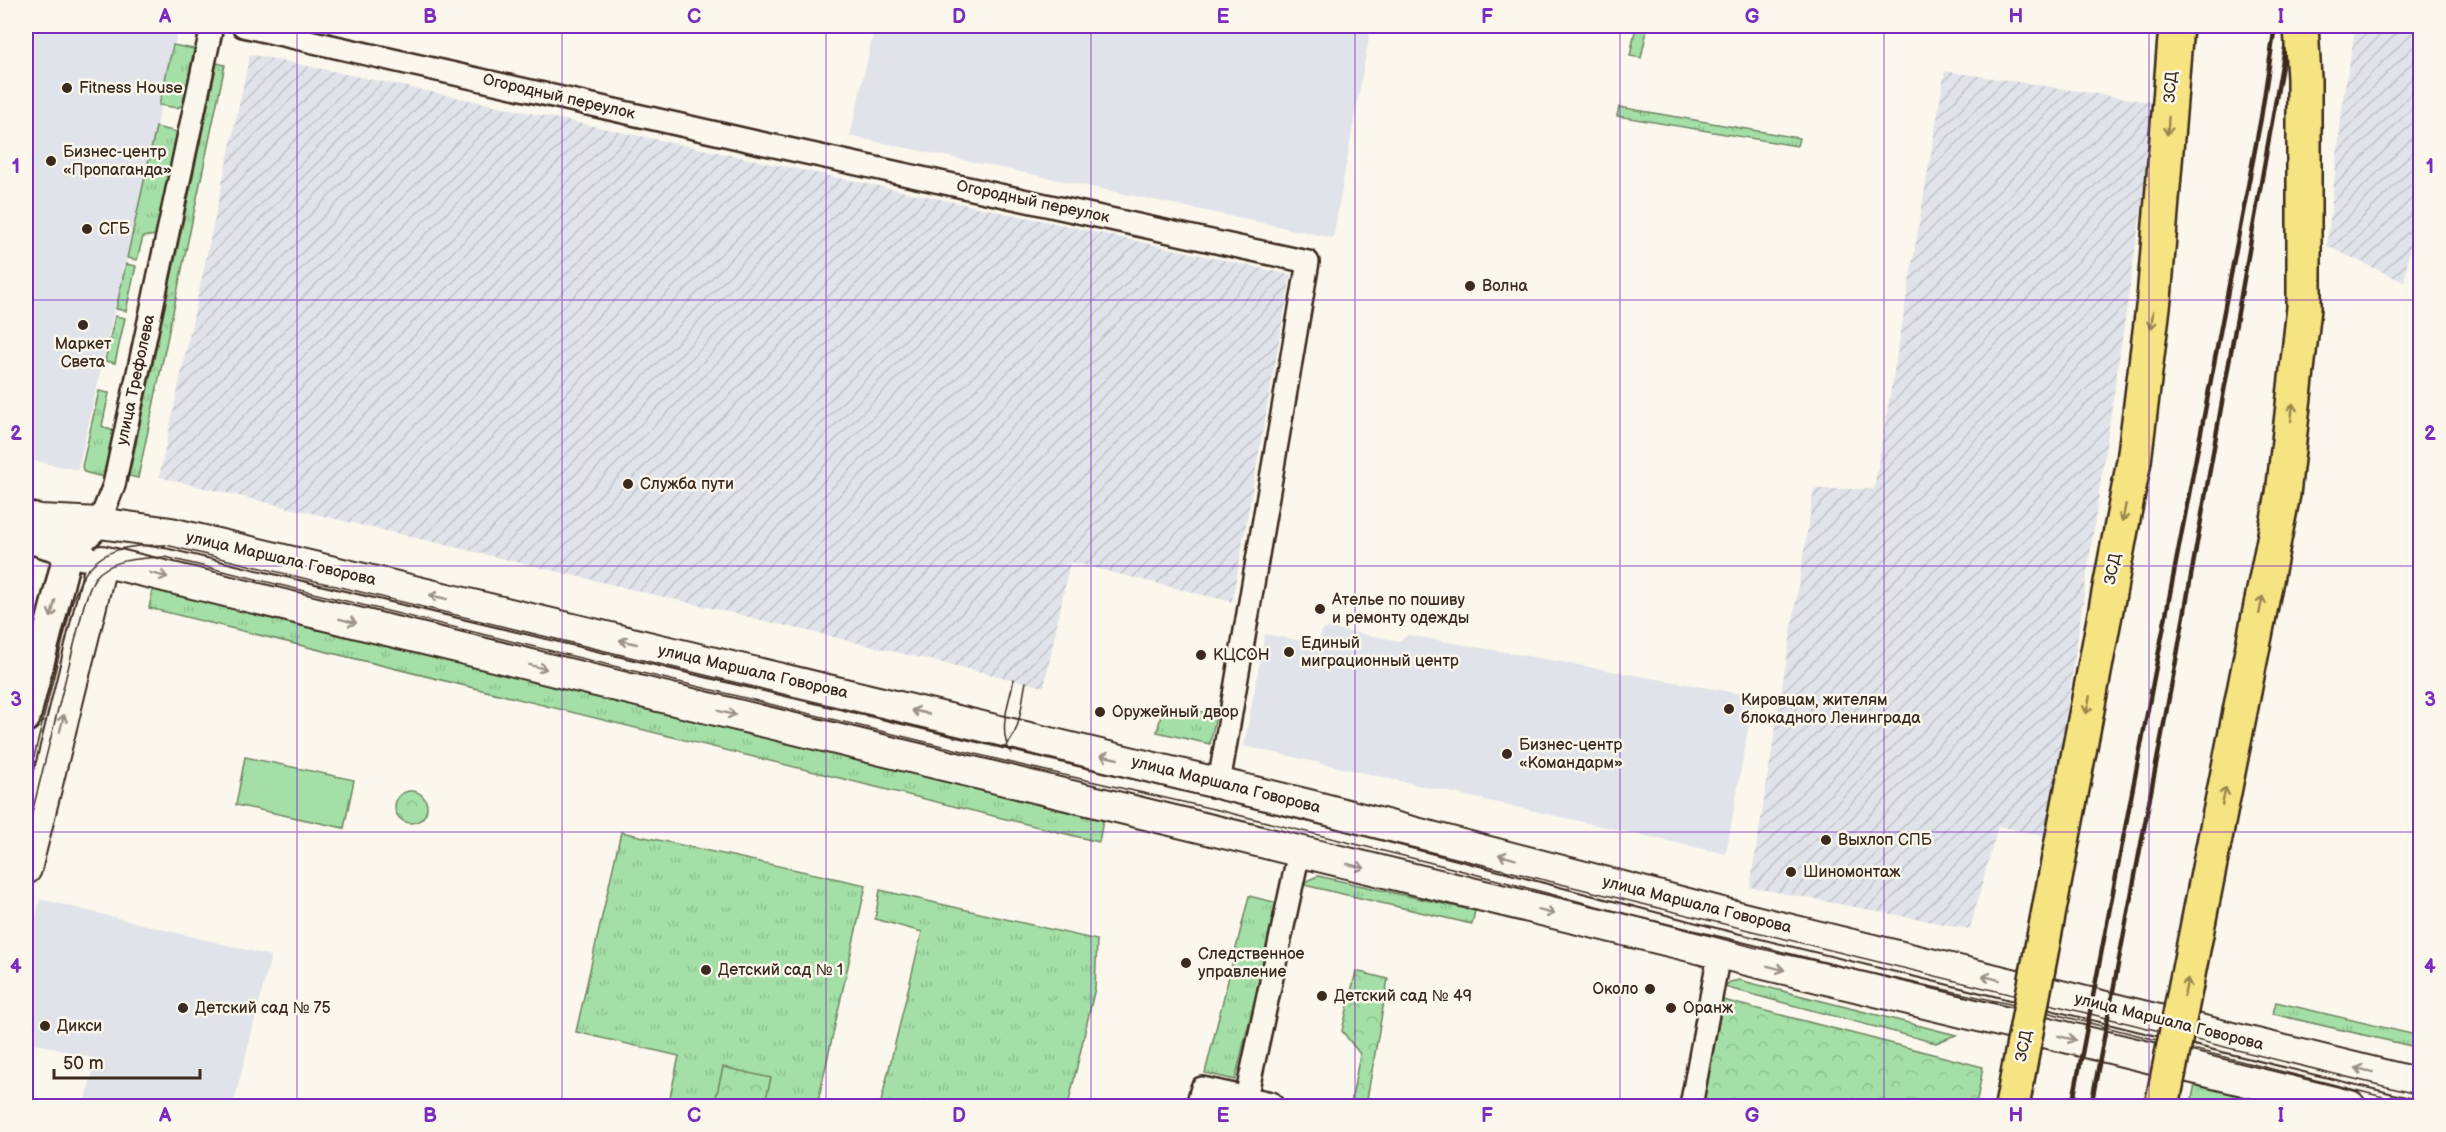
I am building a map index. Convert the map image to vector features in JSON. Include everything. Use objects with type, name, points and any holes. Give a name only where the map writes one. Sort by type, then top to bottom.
[{"type":"highway","name":"ЗСД","points":[[2012,1107],[2134,461],[2154,299],[2176,26]]},
{"type":"highway","points":[[2162,1107],[2283,494],[2304,308],[2304,79],[2301,26]]},
{"type":"main road","name":"улица Маршала Говорова","points":[[26,517],[164,531],[1219,783],[1726,914],[2421,1084]]},
{"type":"main road","points":[[26,869],[102,561],[2350,1107]]},
{"type":"street","name":"улица Трефолева","points":[[68,552],[99,523],[115,480],[212,26]]},
{"type":"street","name":"Огородный переулок","points":[[243,26],[768,145],[1308,262],[1219,783]]},
{"type":"street","points":[[26,538],[102,561]]},
{"type":"street","points":[[26,718],[68,552]]},
{"type":"street","points":[[1246,1098],[1299,852]]},
{"type":"street","points":[[1691,1107],[1719,954]]},
{"type":"street","points":[[1199,1097],[1246,1098],[1271,1105]]},
{"type":"shaded area","points":[[26,26],[179,26],[78,470],[26,459]]},
{"type":"shaded area","points":[[875,26],[1371,26],[1333,238],[850,136]]},
{"type":"shaded area","points":[[2356,26],[2420,26],[2420,189],[2404,282],[2327,246],[2344,92]]},
{"type":"shaded area","points":[[250,54],[1291,275],[1232,602],[1070,562],[1044,687],[159,477]]},
{"type":"shaded area","points":[[1945,71],[2157,103],[2048,837],[1998,826],[1970,929],[1750,887],[1814,489],[1874,489]]},
{"type":"shaded area","points":[[1329,628],[1400,641],[1408,635],[1754,696],[1726,854],[1244,746],[1265,634],[1318,644],[1322,630]]},
{"type":"shaded area","name":"Детский сад № 75","points":[[40,899],[271,956],[233,1106],[84,1106],[96,1059],[26,1041],[26,957]]},
{"type":"green space","points":[[1636,26],[1648,26],[1641,58],[1630,56]]},
{"type":"green space","points":[[173,45],[194,49],[183,105],[177,108],[159,105]]},
{"type":"green space","points":[[217,63],[225,65],[138,478],[129,476]]},
{"type":"green space","points":[[1619,107],[1799,138],[1797,146],[1617,116]]},
{"type":"green space","points":[[156,127],[177,132],[156,235],[143,237],[137,260],[127,258]]},
{"type":"green space","points":[[126,264],[136,266],[126,311],[116,309]]},
{"type":"green space","points":[[115,316],[125,318],[115,363],[105,361]]},
{"type":"green space","points":[[99,391],[109,393],[102,426],[113,431],[103,477],[84,472],[82,467]]},
{"type":"green space","points":[[153,589],[1103,820],[1099,842],[149,608]]},
{"type":"green space","points":[[1164,703],[1216,715],[1210,744],[1157,732]]},
{"type":"green space","points":[[245,757],[354,780],[344,828],[236,805]]},
{"type":"green space","points":[[411,791],[423,795],[427,807],[423,819],[411,823],[399,819],[395,807],[399,795]]},
{"type":"green space","name":"Детский сад № 1","points":[[621,832],[866,885],[817,1106],[668,1106],[679,1056],[576,1032]]},
{"type":"green space","points":[[1318,876],[1475,911],[1472,924],[1304,885],[1308,880]]},
{"type":"green space","points":[[880,890],[1097,940],[1095,988],[1068,1106],[880,1106],[922,932],[875,919]]},
{"type":"green space","points":[[1249,896],[1278,903],[1235,1080],[1205,1073]]},
{"type":"green space","points":[[1356,971],[1388,979],[1366,1105],[1351,1103],[1360,1054],[1342,1031]]},
{"type":"green space","points":[[1739,980],[1956,1035],[1936,1043],[1724,987],[1730,982]]},
{"type":"green space","points":[[1723,1000],[1983,1067],[1976,1106],[1703,1106]]},
{"type":"green space","points":[[2276,1002],[2420,1036],[2420,1048],[2273,1014]]},
{"type":"green space","points":[[723,1067],[771,1078],[764,1106],[714,1106]]},
{"type":"green space","points":[[2195,1084],[2288,1106],[2204,1106],[2191,1103]]},
{"type":"tram line","points":[[26,789],[72,603],[81,580],[99,559],[109,553],[130,547],[166,545],[1040,756],[2420,1095]]},
{"type":"tram line","points":[[26,837],[84,605],[92,584],[95,578],[109,566],[127,560],[165,557],[1033,768],[1218,810],[1753,947],[2050,1013],[2419,1106]]},
{"type":"tram line","points":[[1011,753],[1004,726],[1014,679]]},
{"type":"tram line","points":[[1003,749],[1009,743],[1017,727],[1026,682]]},
{"type":"railway","points":[[2072,1106],[2261,118],[2275,26]]},
{"type":"railway","points":[[2091,1106],[2175,666],[2289,26]]},
{"type":"place","name":"Fitness House","points":[[67,88]]},
{"type":"place","name":"Бизнес-центр «Пропаганда»","points":[[51,161]]},
{"type":"place","name":"СГБ","points":[[87,229]]},
{"type":"place","name":"Волна","points":[[1470,286]]},
{"type":"place","name":"Маркет Света","points":[[83,325]]},
{"type":"place","name":"Служба пути","points":[[628,484]]},
{"type":"place","name":"Ателье по пошиву и ремонту одежды","points":[[1320,609]]},
{"type":"place","name":"Единый миграционный центр","points":[[1289,652]]},
{"type":"place","name":"КЦСОН","points":[[1201,655]]},
{"type":"place","name":"Кировцам, жителям блокадного Ленинграда","points":[[1729,709]]},
{"type":"place","name":"Оружейный двор","points":[[1100,712]]},
{"type":"place","name":"Бизнес-центр «Командарм»","points":[[1507,754]]},
{"type":"place","name":"Выхлоп СПБ","points":[[1826,840]]},
{"type":"place","name":"Шиномонтаж","points":[[1791,872]]},
{"type":"place","name":"Следственное управление","points":[[1186,963]]},
{"type":"place","name":"Детский сад № 1","points":[[706,970]]},
{"type":"place","name":"Около","points":[[1650,989]]},
{"type":"place","name":"Детский сад № 49","points":[[1322,996]]},
{"type":"place","name":"Детский сад № 75","points":[[183,1008]]},
{"type":"place","name":"Оранж","points":[[1671,1008]]},
{"type":"place","name":"Дикси","points":[[45,1026]]}]
